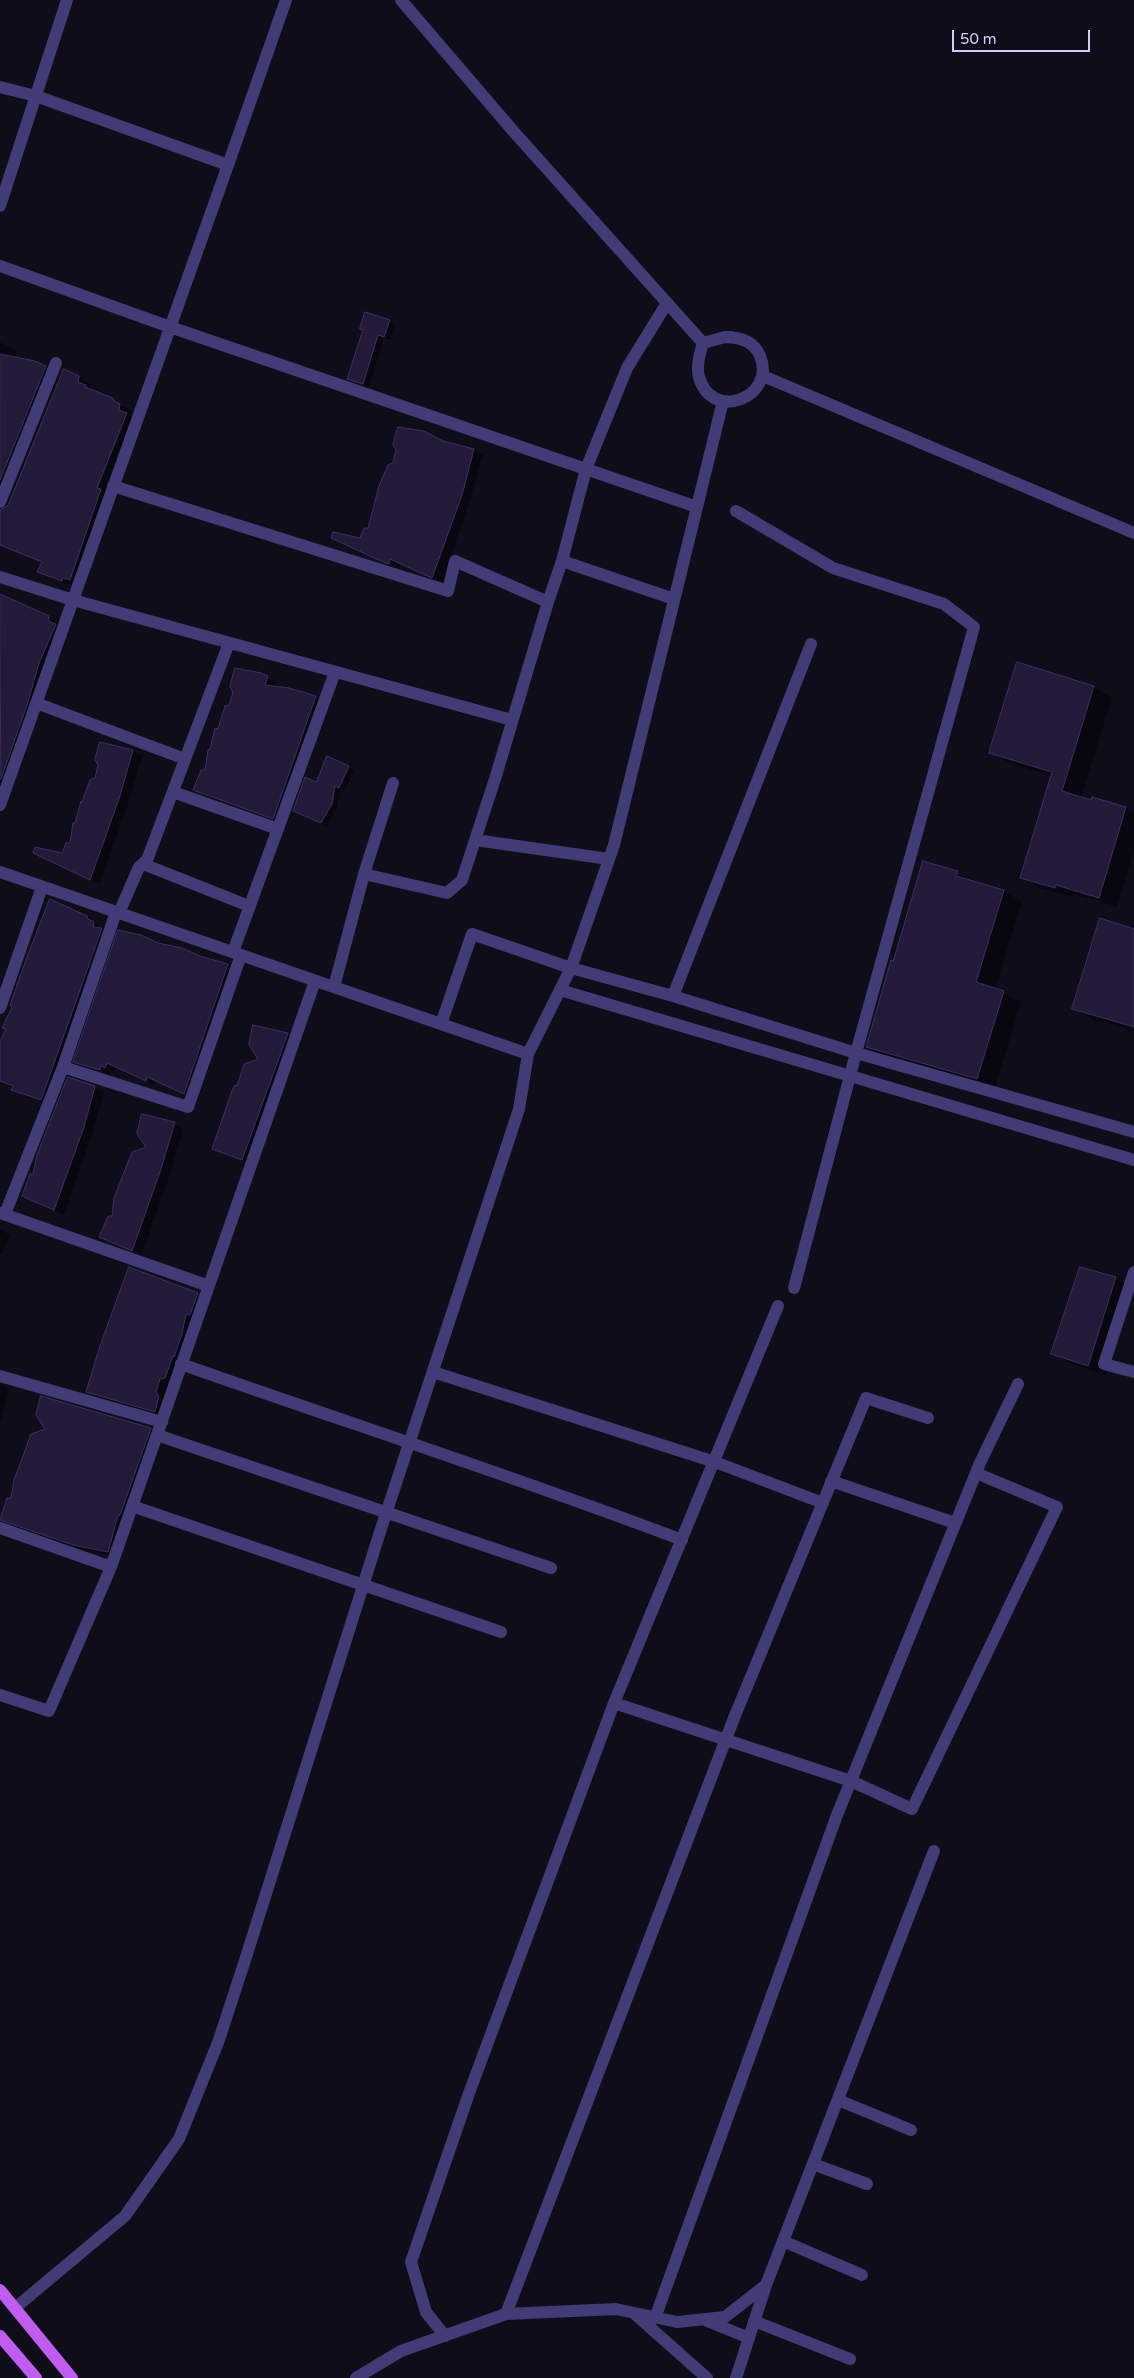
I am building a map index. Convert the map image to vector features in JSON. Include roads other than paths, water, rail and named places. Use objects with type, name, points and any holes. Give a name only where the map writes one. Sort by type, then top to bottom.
[{"type":"main road","points":[[0,2290],[72,2378]]},
{"type":"main road","points":[[0,2336],[36,2378]]},
{"type":"street","points":[[0,206],[67,0]]},
{"type":"street","points":[[0,805],[286,0]]},
{"type":"street","points":[[401,0],[514,132],[702,343],[699,376],[708,392],[723,401],[737,402],[749,397],[763,376],[761,357],[750,342],[738,337],[725,337],[702,343]]},
{"type":"street","points":[[0,87],[36,96],[228,164]]},
{"type":"street","points":[[0,266],[170,327],[697,507]]},
{"type":"street","points":[[364,874],[447,893],[462,880],[562,562],[586,469],[627,368],[667,303]]},
{"type":"street","points":[[0,502],[56,363]]},
{"type":"street","points":[[763,376],[1134,532]]},
{"type":"street","points":[[15,2308],[125,2216],[180,2139],[224,2022],[386,1513],[518,1109],[528,1054],[571,968],[609,860],[723,401]]},
{"type":"street","points":[[113,486],[448,591],[455,561],[548,602]]},
{"type":"street","points":[[736,511],[834,568],[944,604],[974,627],[856,1052],[794,1288]]},
{"type":"street","points":[[562,562],[674,599]]},
{"type":"street","points":[[0,577],[73,600],[512,720]]},
{"type":"street","points":[[208,1286],[2,1213],[63,1067],[118,913],[143,864],[148,860],[229,643]]},
{"type":"street","points":[[673,996],[811,644]]},
{"type":"street","points":[[63,1067],[188,1107],[237,954],[249,906],[335,672]]},
{"type":"street","points":[[36,703],[185,759]]},
{"type":"street","points":[[334,987],[364,874],[393,783]]},
{"type":"street","points":[[173,792],[278,829]]},
{"type":"street","points":[[475,840],[609,860]]},
{"type":"street","points":[[143,864],[249,906]]},
{"type":"street","points":[[0,872],[528,1054]]},
{"type":"street","points":[[0,1008],[42,887]]},
{"type":"street","points":[[442,1024],[472,934],[571,968],[673,996],[856,1052],[1134,1132]]},
{"type":"street","points":[[0,1696],[48,1711],[111,1567],[315,981]]},
{"type":"street","points":[[560,990],[1134,1160]]},
{"type":"street","points":[[1134,1272],[1104,1364],[1134,1372]]},
{"type":"street","points":[[445,2336],[426,2312],[411,2262],[468,2096],[614,1704],[778,1306]]},
{"type":"street","points":[[182,1364],[409,1444],[561,1494],[682,1540]]},
{"type":"street","points":[[433,1372],[715,1462],[823,1503]]},
{"type":"street","points":[[0,1376],[162,1422]]},
{"type":"street","points":[[655,2318],[851,1781],[976,1473],[1018,1384]]},
{"type":"street","points":[[506,2314],[726,1738],[866,1398],[928,1418]]},
{"type":"street","points":[[157,1435],[551,1568]]},
{"type":"street","points":[[614,1704],[726,1738],[851,1781],[912,1809],[1057,1507],[976,1473]]},
{"type":"street","points":[[831,1481],[956,1523]]},
{"type":"street","points":[[132,1506],[501,1632]]},
{"type":"street","points":[[0,1528],[111,1567]]},
{"type":"street","points":[[736,2378],[766,2285],[934,1851]]},
{"type":"street","points":[[838,2100],[911,2130]]},
{"type":"street","points":[[813,2164],[867,2184]]},
{"type":"street","points":[[783,2241],[862,2275]]},
{"type":"street","points":[[356,2378],[401,2351],[506,2314],[616,2309],[677,2322],[725,2318],[766,2285]]},
{"type":"street","points":[[634,2313],[707,2378]]},
{"type":"street","points":[[703,2320],[749,2338]]},
{"type":"street","points":[[754,2321],[850,2359]]}]
